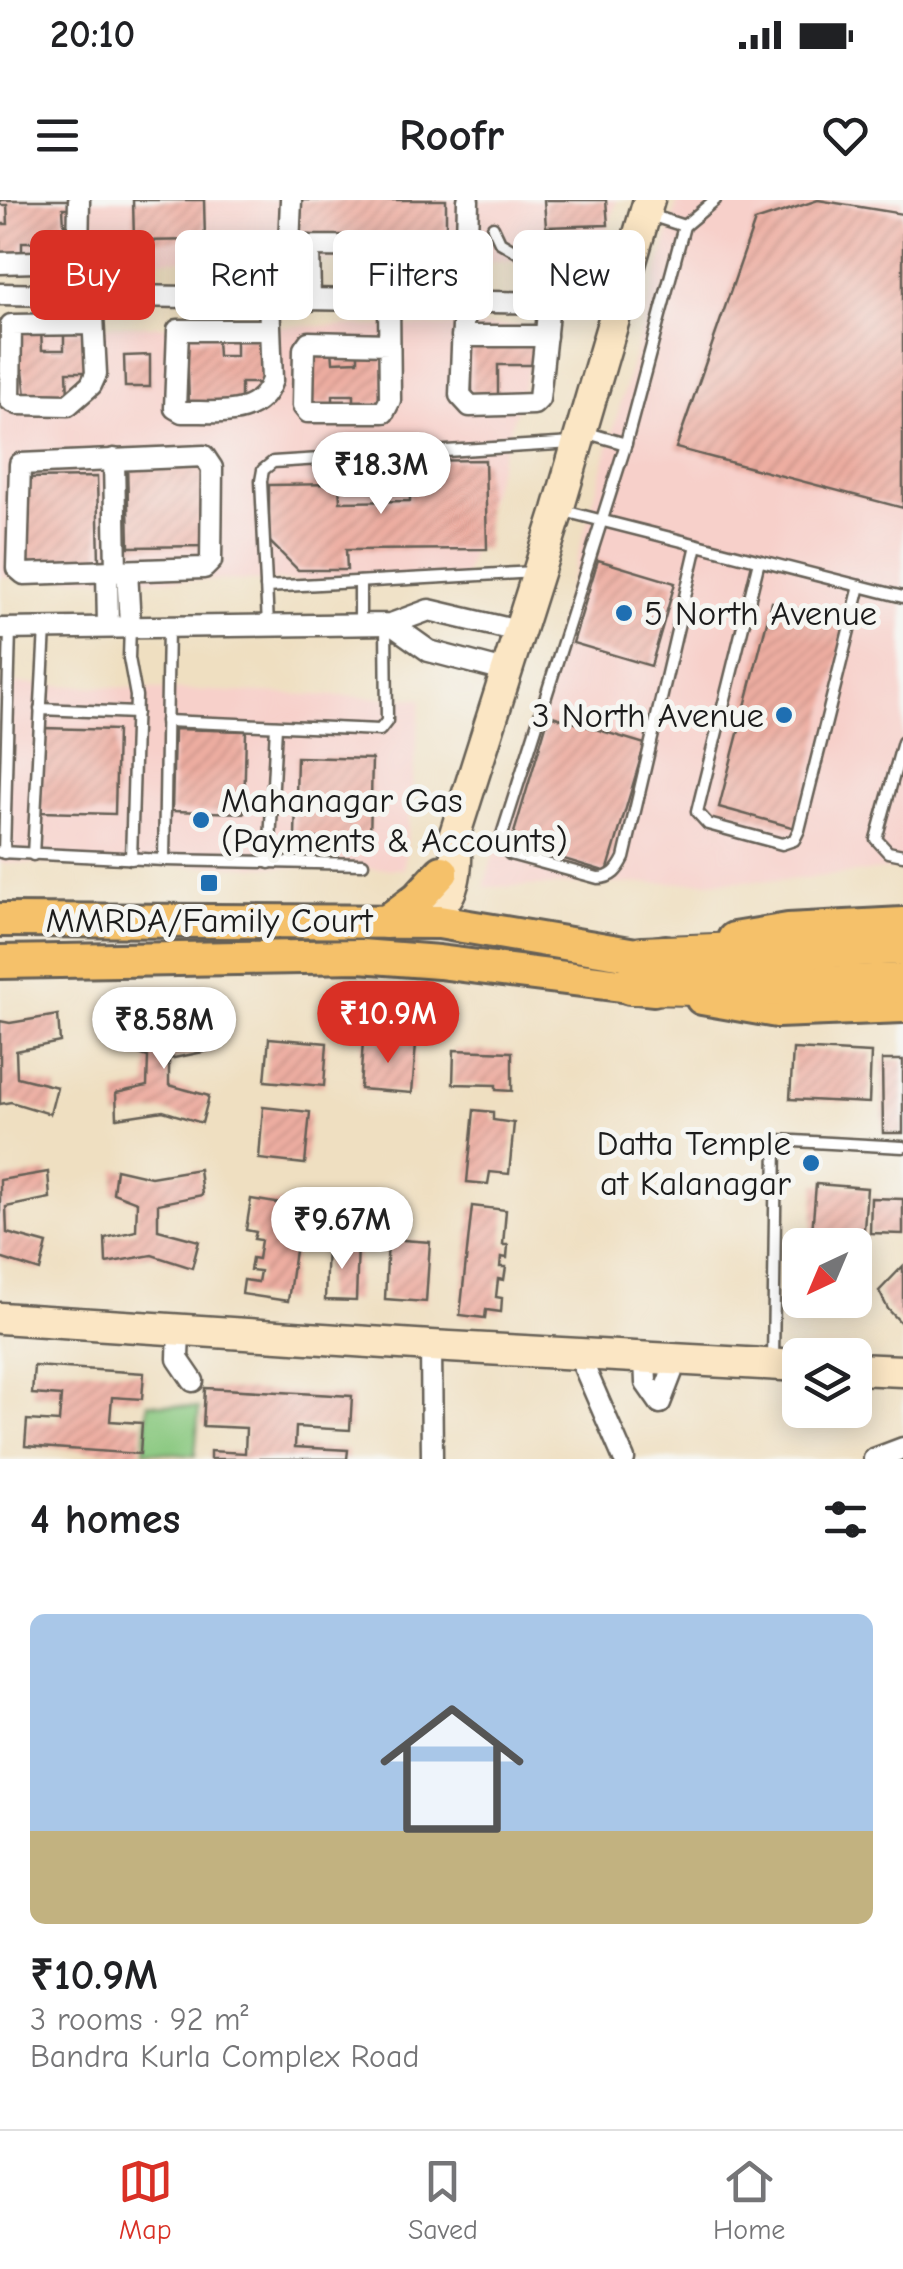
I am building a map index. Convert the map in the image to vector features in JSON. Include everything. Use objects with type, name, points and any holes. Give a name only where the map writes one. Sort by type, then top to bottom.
[{"type":"highway","points":[[636,970],[789,950],[903,944]]},
{"type":"highway","points":[[636,970],[783,987],[903,984]]},
{"type":"main road","points":[[386,922],[418,898],[441,899],[636,970],[778,1012],[903,1006]]},
{"type":"main road","points":[[0,920],[386,922],[441,899]]},
{"type":"main road","points":[[0,962],[360,956],[636,970],[788,930],[903,924]]},
{"type":"street","points":[[0,263],[74,261],[78,254],[79,200]]},
{"type":"street","points":[[292,200],[297,230]]},
{"type":"street","points":[[465,230],[468,200]]},
{"type":"street","points":[[0,294],[30,295]]},
{"type":"street","points":[[93,320],[96,374],[91,386],[77,400],[68,405],[18,404],[10,400],[10,325],[93,324]]},
{"type":"street","points":[[269,320],[272,380],[254,406],[244,411],[182,412],[174,408],[178,330],[269,330]]},
{"type":"street","points":[[389,320],[390,344],[390,400],[384,412],[308,412],[302,400],[306,344],[390,344]]},
{"type":"street","points":[[463,320],[460,395],[470,406],[534,404],[539,399],[548,320]]},
{"type":"street","points":[[439,962],[445,847],[454,838],[614,320]]},
{"type":"street","points":[[462,336],[546,336]]},
{"type":"street","points":[[204,456],[212,468],[208,566],[117,572],[20,572],[16,568],[17,469],[25,462],[204,456]]},
{"type":"street","points":[[108,626],[117,572],[114,459]]},
{"type":"street","points":[[117,572],[130,625]]},
{"type":"street","points":[[5,629],[389,624],[429,610],[518,631]]},
{"type":"street","points":[[389,624],[429,651],[505,672]]},
{"type":"street","points":[[0,1318],[782,1365]]},
{"type":"street","points":[[179,1328],[178,1359],[192,1381]]},
{"type":"street","points":[[432,1346],[432,1459]]},
{"type":"street","points":[[578,1353],[624,1459]]},
{"type":"street","points":[[645,1357],[646,1382],[662,1410],[677,1359]]},
{"type":"street","points":[[872,1370],[903,1372]]},
{"type":"street","points":[[874,1459],[903,1448]]},
{"type":"lane","points":[[697,545],[618,870],[607,878],[598,878],[510,854],[501,840],[626,444],[684,226],[714,200]]},
{"type":"lane","points":[[647,207],[684,226]]},
{"type":"lane","points":[[494,227],[500,242],[513,249]]},
{"type":"lane","points":[[268,626],[261,481],[263,470],[273,462],[580,437],[626,444]]},
{"type":"lane","points":[[558,510],[903,597]]},
{"type":"lane","points":[[759,561],[697,812],[708,824],[782,844],[794,840],[799,830],[860,586]]},
{"type":"lane","points":[[266,587],[538,572]]},
{"type":"lane","points":[[360,582],[360,624]]},
{"type":"lane","points":[[166,721],[380,730],[384,727],[389,624]]},
{"type":"lane","points":[[130,625],[129,658],[136,714],[131,859]]},
{"type":"lane","points":[[164,860],[168,625]]},
{"type":"lane","points":[[33,855],[45,628]]},
{"type":"lane","points":[[5,629],[2,853],[363,864]]},
{"type":"lane","points":[[40,709],[136,714]]},
{"type":"lane","points":[[269,863],[276,726]]},
{"type":"lane","points":[[903,742],[876,833],[880,846],[903,854]]},
{"type":"lane","points":[[785,1338],[776,1140],[903,1147]]},
{"type":"shaded area","points":[[0,200],[617,200],[607,230],[513,230],[513,262],[493,261],[493,230],[333,230],[333,261],[313,261],[313,230],[175,230],[175,260],[155,260],[155,230],[30,230],[30,259],[0,259]]},
{"type":"shaded area","points":[[678,200],[903,200],[903,868],[788,880],[484,887]]},
{"type":"shaded area","points":[[0,326],[542,326],[462,584],[0,577]]},
{"type":"shaded area","points":[[0,683],[421,699],[404,869],[0,863]]},
{"type":"green space","points":[[148,1403],[199,1408],[195,1456],[144,1451]]},
{"type":"building","points":[[0,200],[69,200],[70,208],[63,208],[64,225],[70,225],[70,230],[30,230],[30,242],[22,242],[22,255],[0,255],[0,224],[8,224],[7,205],[0,205]]},
{"type":"building","points":[[133,200],[204,200],[205,230],[175,230],[175,240],[155,241],[155,230],[134,230]]},
{"type":"building","points":[[298,200],[446,200],[446,230],[333,230],[333,240],[313,240],[313,230],[296,230]]},
{"type":"building","points":[[544,200],[606,200],[608,225],[546,227]]},
{"type":"building","points":[[818,200],[903,214],[903,508],[676,448],[755,221]]},
{"type":"building","points":[[12,329],[41,330],[42,350],[64,350],[64,332],[91,332],[93,372],[67,372],[68,397],[26,396],[23,370],[13,370]]},
{"type":"building","points":[[265,338],[266,383],[241,383],[241,406],[189,407],[187,339],[217,339],[218,356],[236,356],[236,339]]},
{"type":"building","points":[[472,340],[535,340],[535,365],[498,365],[498,396],[472,396]]},
{"type":"building","points":[[358,348],[383,348],[384,403],[354,404],[354,395],[333,395],[333,404],[311,404],[310,349],[332,349],[333,362],[358,361]]},
{"type":"building","points":[[150,355],[150,387],[125,387],[124,356]]},
{"type":"building","points":[[485,460],[487,549],[346,550],[347,570],[298,570],[269,541],[269,485],[339,484],[340,502],[410,501],[409,461]]},
{"type":"building","points":[[206,463],[208,546],[129,547],[127,464]]},
{"type":"building","points":[[97,477],[99,562],[23,563],[22,478]]},
{"type":"building","name":"5 North Avenue","points":[[598,560],[675,583],[651,666],[573,643]]},
{"type":"building","name":"3 North Avenue","points":[[772,602],[848,622],[795,828],[719,807]]},
{"type":"building","points":[[549,715],[645,744],[607,872],[511,843]]},
{"type":"building","points":[[43,728],[117,730],[115,814],[41,812]]},
{"type":"building","points":[[174,729],[246,731],[244,813],[172,811]]},
{"type":"building","points":[[297,757],[372,759],[370,840],[295,838]]},
{"type":"building","points":[[58,1015],[60,1042],[16,1051],[17,1077],[57,1087],[50,1114],[11,1102],[0,1104],[0,1021],[10,1023]]},
{"type":"building","points":[[126,1024],[162,1032],[210,1024],[213,1050],[169,1059],[169,1085],[209,1096],[202,1123],[163,1111],[117,1118],[116,1093],[147,1086],[148,1057],[124,1049]]},
{"type":"building","points":[[269,1038],[327,1043],[324,1086],[265,1081]]},
{"type":"building","points":[[363,1040],[416,1044],[412,1093],[360,1089]]},
{"type":"building","points":[[793,1049],[871,1053],[869,1103],[790,1099]]},
{"type":"building","points":[[454,1050],[512,1052],[512,1091],[496,1090],[496,1085],[453,1084]]},
{"type":"building","points":[[882,1060],[903,1060],[903,1133],[883,1133]]},
{"type":"building","points":[[263,1107],[310,1112],[305,1164],[259,1159]]},
{"type":"building","points":[[474,1110],[493,1112],[493,1120],[514,1123],[509,1174],[490,1172],[488,1184],[467,1182]]},
{"type":"building","points":[[116,1169],[151,1177],[199,1169],[202,1195],[158,1204],[158,1230],[199,1241],[192,1268],[152,1255],[106,1263],[105,1238],[136,1231],[137,1202],[113,1193]]},
{"type":"building","points":[[48,1172],[50,1198],[6,1207],[7,1233],[47,1244],[40,1271],[0,1258],[0,1180]]},
{"type":"building","points":[[816,1184],[867,1188],[864,1228],[812,1228]]},
{"type":"building","points":[[871,1198],[903,1199],[903,1234],[872,1233]]},
{"type":"building","points":[[251,1199],[301,1207],[288,1301],[242,1294],[244,1280],[258,1282],[260,1271],[250,1270],[252,1258],[258,1259],[261,1240],[254,1239],[256,1232],[246,1230]]},
{"type":"building","points":[[472,1206],[506,1210],[503,1245],[508,1245],[507,1258],[501,1257],[500,1267],[506,1267],[504,1280],[498,1279],[496,1297],[502,1298],[501,1312],[486,1310],[485,1318],[460,1315]]},
{"type":"building","points":[[388,1239],[430,1242],[426,1302],[385,1299]]},
{"type":"building","points":[[327,1242],[358,1243],[356,1301],[325,1300]]},
{"type":"building","points":[[903,1266],[903,1325],[888,1309],[879,1291]]},
{"type":"building","points":[[34,1366],[144,1373],[142,1399],[112,1397],[110,1421],[142,1423],[140,1454],[25,1446],[27,1420],[59,1422],[61,1396],[32,1394]]},
{"type":"building","points":[[205,1388],[352,1396],[350,1430],[296,1427],[295,1447],[348,1450],[347,1459],[210,1459],[210,1451],[245,1453],[246,1428],[203,1426]]},
{"type":"place","name":"5 North Avenue","points":[[624,613]]},
{"type":"place","name":"3 North Avenue","points":[[784,715]]},
{"type":"place","name":"Mahanagar Gas (Payments & Accounts)","points":[[201,820]]},
{"type":"place","name":"MMRDA/Family Court","points":[[209,883]]},
{"type":"place","name":"Datta Temple at Kalanagar","points":[[811,1163]]}]
